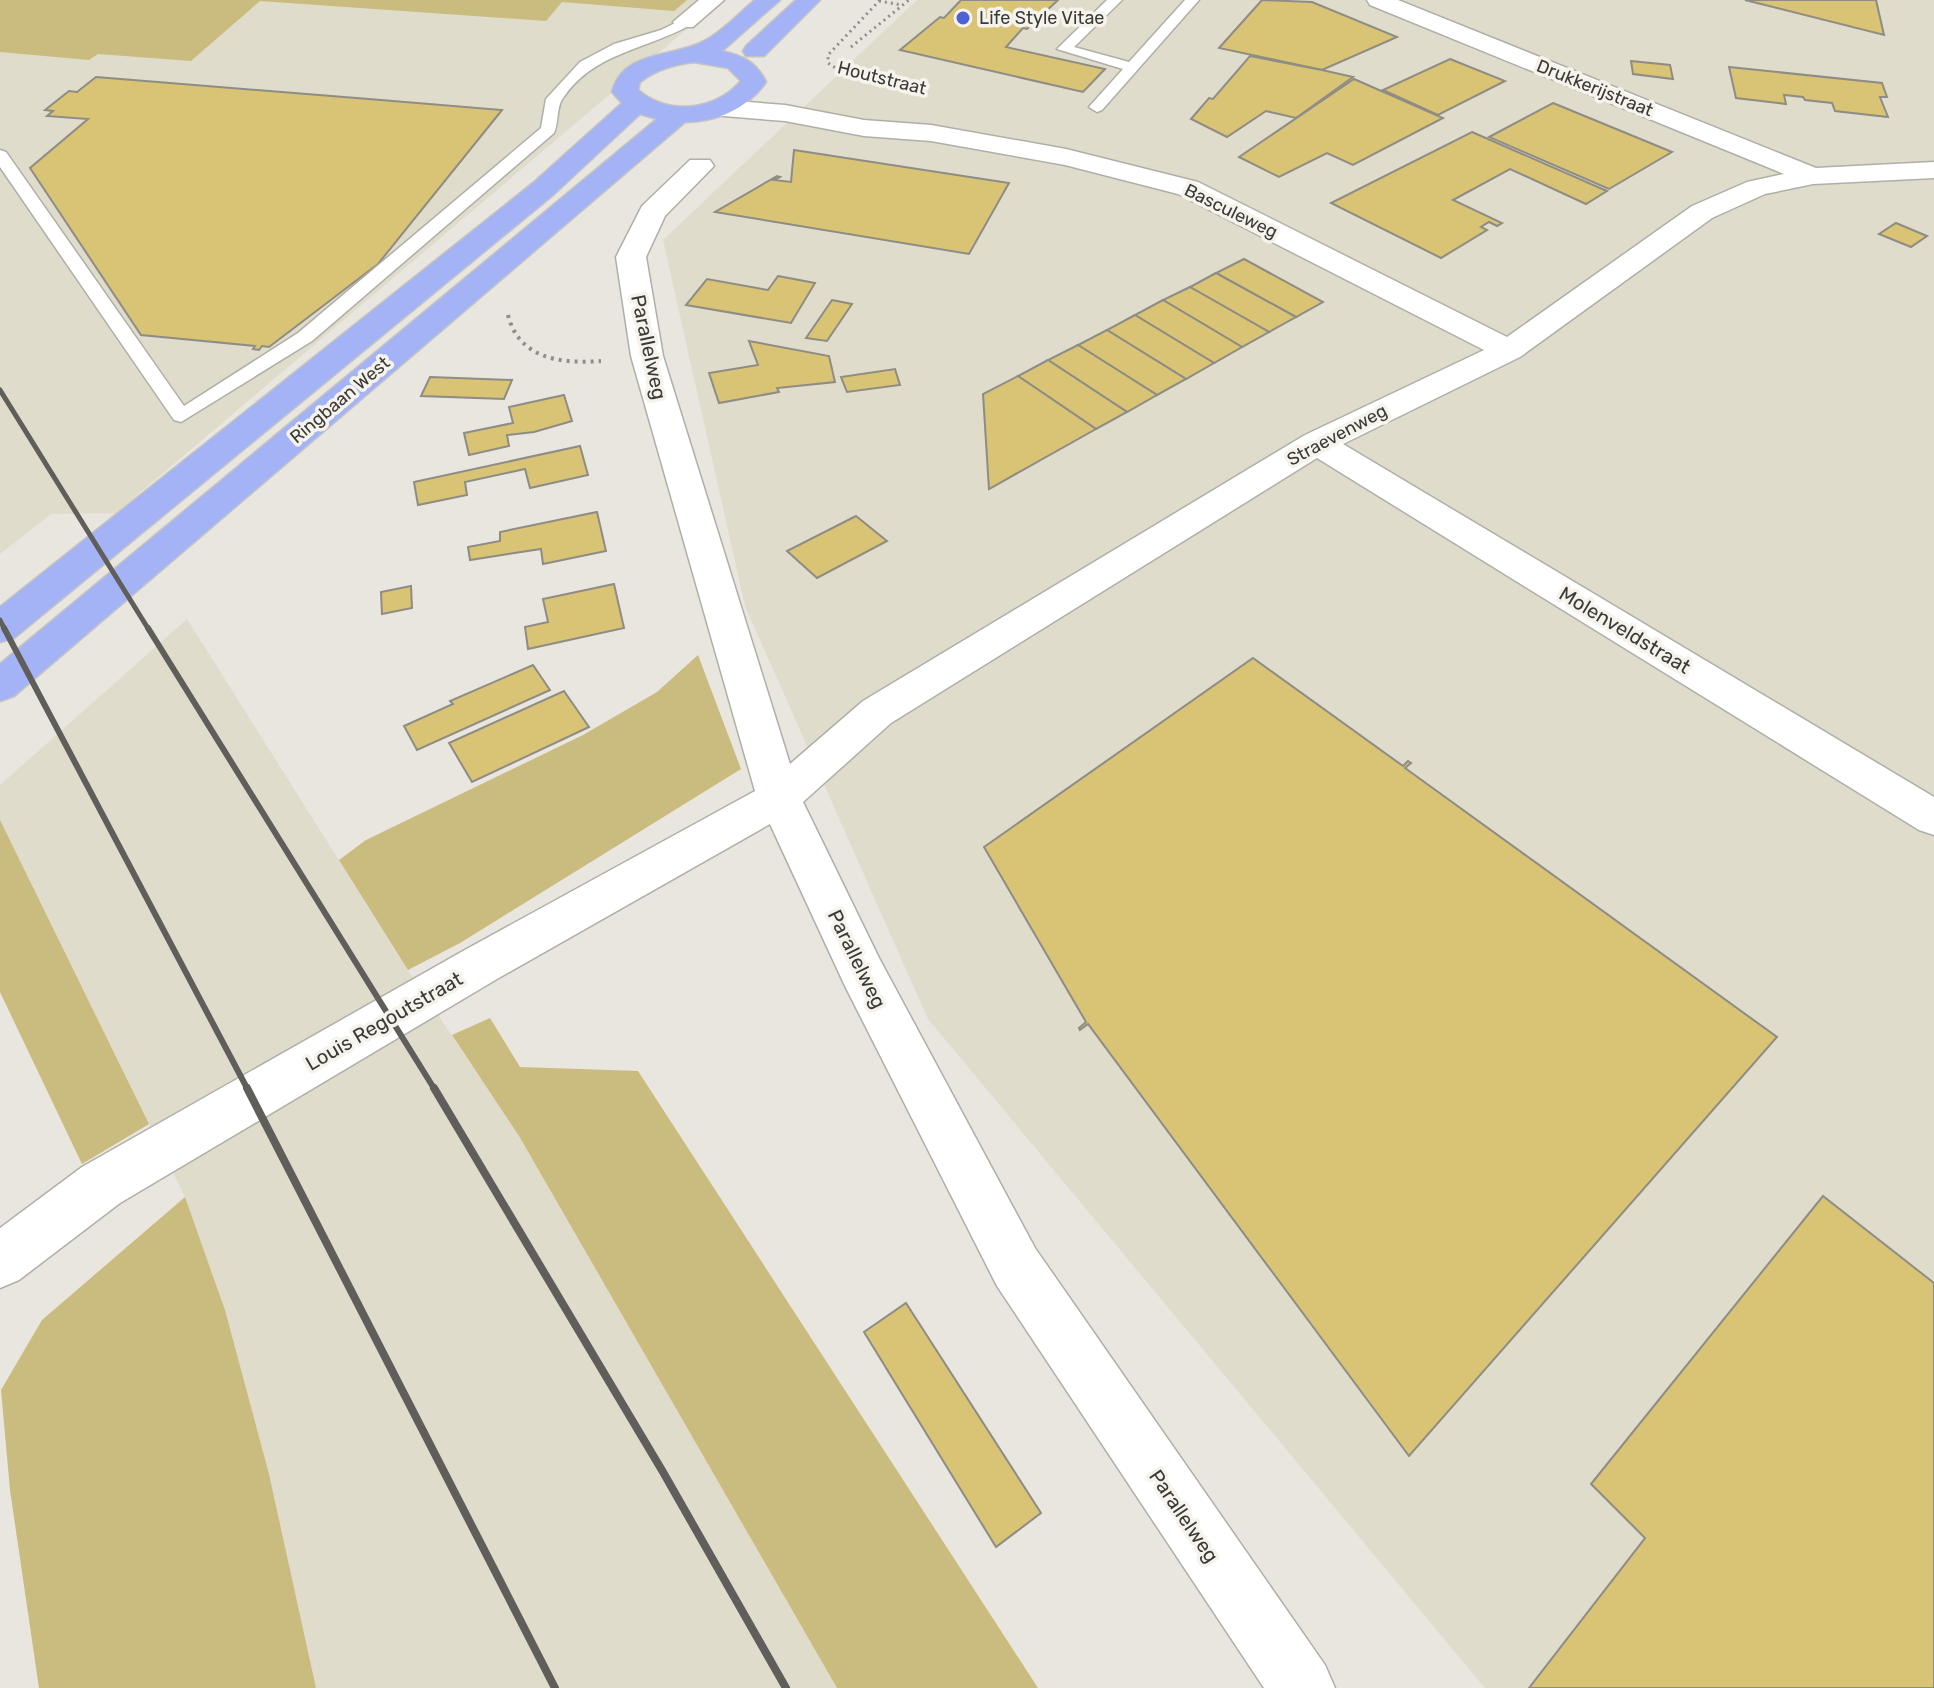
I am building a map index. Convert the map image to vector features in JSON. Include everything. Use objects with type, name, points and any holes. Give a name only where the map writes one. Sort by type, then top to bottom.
[{"type":"main road","points":[[694,55],[717,44],[769,0]]},
{"type":"main road","points":[[748,73],[720,57],[694,55],[666,59],[642,67],[628,79],[625,92],[636,104],[655,111],[679,114],[723,108],[745,96],[748,73],[809,0]]},
{"type":"main road","name":"Ringbaan West","points":[[0,628],[543,189],[636,104]]},
{"type":"main road","name":"Ringbaan West","points":[[0,686],[679,114]]},
{"type":"street","points":[[685,22],[713,0]]},
{"type":"street","name":"Drukkerijstraat","points":[[1378,0],[1813,176]]},
{"type":"street","name":"Basculeweg","points":[[748,73],[881,111],[931,133]]},
{"type":"street","name":"Basculeweg","points":[[723,108],[785,113],[864,128],[931,133],[1079,160],[1188,188],[1509,350]]},
{"type":"street","name":"Parallelweg","points":[[700,166],[652,212],[631,257],[647,356],[779,798],[862,972],[1016,1267],[1302,1688]]},
{"type":"street","name":"Straevenweg","points":[[779,798],[877,712],[1317,443],[1509,350],[1702,212],[1757,188],[1813,176],[1934,170]]},
{"type":"street","name":"Molenveldstraat","points":[[1317,443],[1934,818]]},
{"type":"street","name":"Louis Regoutstraat","points":[[0,1261],[101,1185],[480,965],[779,798]]},
{"type":"lane","points":[[1115,0],[1064,49],[1133,67]]},
{"type":"lane","points":[[1097,107],[1192,0]]},
{"type":"lane","points":[[0,155],[181,416],[305,337],[549,130],[553,99],[585,65],[619,47],[666,33],[685,22]]},
{"type":"path","points":[[879,0],[903,5]]},
{"type":"path","name":"Houtstraat","points":[[879,0],[828,55],[828,63],[837,69],[925,89]]},
{"type":"path","points":[[851,47],[909,0]]},
{"type":"shaded area","points":[[0,0],[721,0],[116,513],[51,514],[0,554]]},
{"type":"shaded area","points":[[0,0],[687,0],[674,11],[562,2],[546,21],[260,1],[191,61],[98,54],[89,60],[0,52]]},
{"type":"shaded area","points":[[917,0],[1934,0],[1934,1688],[1485,1688],[928,1019],[745,606],[663,240]]},
{"type":"shaded area","points":[[187,619],[408,970],[519,1136],[837,1688],[316,1688],[269,1474],[225,1310],[185,1197],[0,820],[0,785]]},
{"type":"shaded area","points":[[698,655],[741,769],[460,943],[408,970],[339,860],[366,840],[583,735],[657,692]]},
{"type":"shaded area","points":[[0,820],[149,1124],[82,1164],[0,992]]},
{"type":"shaded area","points":[[490,1018],[520,1067],[638,1071],[1038,1688],[837,1688],[519,1136],[452,1035]]},
{"type":"shaded area","points":[[185,1197],[225,1310],[269,1474],[316,1688],[39,1688],[10,1490],[1,1390],[42,1320]]},
{"type":"building","points":[[961,0],[1058,0],[1027,29],[1023,28],[1006,47],[1105,69],[1083,92],[900,50],[940,17],[944,18]]},
{"type":"building","points":[[1262,0],[1312,2],[1397,37],[1322,70],[1219,48]]},
{"type":"building","points":[[1745,0],[1876,0],[1884,35]]},
{"type":"building","points":[[1250,56],[1353,77],[1296,118],[1266,111],[1227,137],[1191,119]]},
{"type":"building","points":[[1450,59],[1505,81],[1438,115],[1383,90]]},
{"type":"building","points":[[1631,61],[1670,65],[1673,79],[1633,74]]},
{"type":"building","points":[[1729,67],[1882,83],[1887,97],[1880,97],[1888,117],[1835,111],[1832,103],[1805,100],[1803,97],[1784,95],[1786,104],[1736,98]]},
{"type":"building","points":[[96,77],[502,110],[378,264],[269,347],[262,346],[259,350],[253,349],[255,346],[141,335],[30,168],[88,119],[47,116],[53,111],[45,110],[69,91],[77,92]]},
{"type":"building","points":[[1354,79],[1443,118],[1353,165],[1327,153],[1279,177],[1239,157]]},
{"type":"building","points":[[1553,103],[1672,152],[1609,189],[1489,137]]},
{"type":"building","points":[[1472,132],[1607,191],[1586,204],[1510,169],[1453,200],[1502,223],[1497,226],[1489,222],[1481,227],[1487,230],[1441,258],[1331,203]]},
{"type":"building","points":[[794,150],[1009,183],[969,254],[715,212],[777,176],[780,177],[774,180],[791,182]]},
{"type":"building","points":[[1896,223],[1927,236],[1911,247],[1879,234]]},
{"type":"building","points":[[1244,259],[1323,302],[1296,317],[1216,273]]},
{"type":"building","points":[[1216,273],[1296,317],[1269,332],[1190,287]]},
{"type":"building","points":[[778,276],[815,283],[791,323],[686,305],[707,279],[768,290]]},
{"type":"building","points":[[1190,287],[1269,332],[1242,347],[1163,300]]},
{"type":"building","points":[[832,300],[852,304],[827,341],[806,338]]},
{"type":"building","points":[[1163,300],[1242,347],[1214,363],[1135,315]]},
{"type":"building","points":[[1135,315],[1214,363],[1186,379],[1107,330]]},
{"type":"building","points":[[1107,330],[1186,379],[1157,395],[1078,345]]},
{"type":"building","points":[[749,341],[829,356],[835,382],[777,388],[779,392],[719,403],[709,373],[758,365]]},
{"type":"building","points":[[1078,345],[1157,395],[1127,412],[1048,360]]},
{"type":"building","points":[[1048,360],[1127,412],[1096,429],[1018,376]]},
{"type":"building","points":[[895,369],[900,385],[847,392],[841,377]]},
{"type":"building","points":[[1018,376],[1096,429],[989,489],[983,394]]},
{"type":"building","points":[[430,377],[512,380],[504,399],[421,396]]},
{"type":"building","points":[[564,395],[572,421],[534,432],[507,435],[509,446],[469,455],[464,433],[513,423],[509,407]]},
{"type":"building","points":[[580,446],[588,475],[530,488],[525,469],[465,482],[467,495],[418,505],[414,482]]},
{"type":"building","points":[[597,512],[606,551],[543,564],[541,549],[470,560],[468,547],[500,541],[500,532]]},
{"type":"building","points":[[856,516],[887,541],[817,578],[787,551]]},
{"type":"building","points":[[614,584],[624,628],[528,649],[525,627],[548,622],[543,599]]},
{"type":"building","points":[[411,586],[412,608],[382,614],[381,592]]},
{"type":"building","points":[[1253,658],[1403,766],[1408,761],[1411,763],[1405,768],[1777,1037],[1409,1456],[1088,1024],[1080,1030],[1086,1022],[984,847]]},
{"type":"building","points":[[533,665],[550,690],[417,750],[404,726],[453,704],[450,701]]},
{"type":"building","points":[[564,691],[589,727],[472,782],[449,743]]},
{"type":"building","points":[[1823,1196],[1934,1283],[1934,1688],[1529,1688],[1645,1538],[1591,1484]]},
{"type":"building","points":[[906,1303],[1041,1513],[996,1547],[864,1332]]},
{"type":"railway","points":[[0,390],[149,630]]},
{"type":"railway","points":[[0,620],[4,628]]},
{"type":"railway","points":[[4,628],[248,1090]]},
{"type":"railway","points":[[148,628],[435,1090]]},
{"type":"railway","points":[[247,1088],[555,1688]]},
{"type":"railway","points":[[434,1088],[663,1472],[786,1688]]},
{"type":"place","name":"Life Style Vitae","points":[[963,18]]}]
